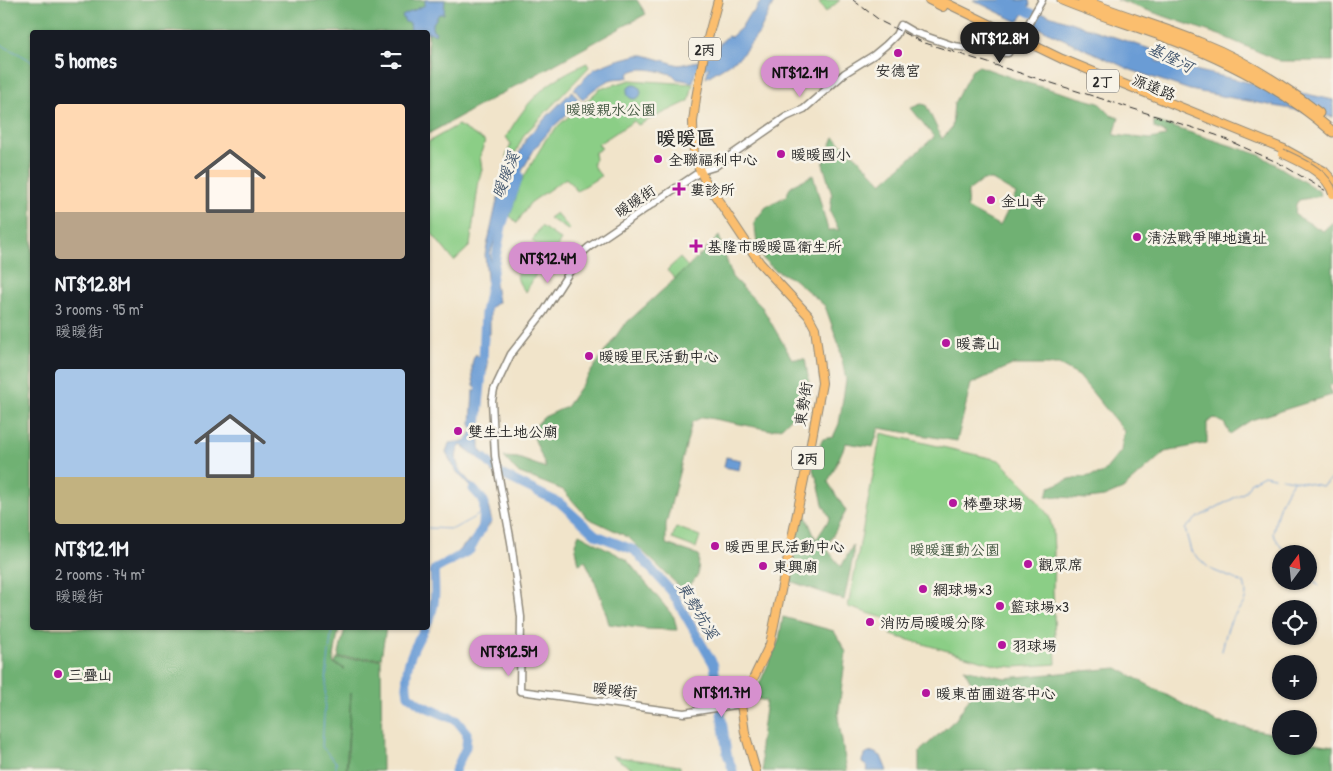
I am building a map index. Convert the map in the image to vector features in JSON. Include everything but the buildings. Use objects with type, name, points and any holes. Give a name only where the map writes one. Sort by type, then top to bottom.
[{"type":"highway","points":[[1062,0],[1172,40],[1232,65],[1281,93],[1333,132]]},
{"type":"highway","points":[[1083,0],[1202,43],[1232,56],[1302,99],[1333,124]]},
{"type":"main road","name":"東勢街","points":[[718,0],[705,49],[696,98],[693,122],[694,158],[760,263],[808,315],[814,328],[822,383],[770,644],[737,704]]},
{"type":"main road","name":"源遠路","points":[[929,0],[1019,38],[1060,64],[1283,151],[1324,171],[1333,181]]},
{"type":"main road","name":"源遠路","points":[[940,0],[990,27]]},
{"type":"main road","name":"源遠路","points":[[1283,151],[1326,179],[1333,194]]},
{"type":"main road","points":[[737,704],[756,771]]},
{"type":"street","points":[[1019,38],[1042,0]]},
{"type":"street","name":"暖暖街","points":[[737,704],[684,714],[520,691],[521,617],[512,542],[495,456],[492,412],[494,390],[511,354],[543,313],[581,254],[701,171],[714,167],[786,117],[804,108],[845,73],[886,45],[896,35],[901,26],[939,42],[1006,54],[1019,38]]},
{"type":"street","points":[[968,47],[978,46],[985,42],[990,27]]},
{"type":"green space","points":[[0,0],[637,0],[646,14],[430,133],[430,30],[30,30],[30,630],[339,630],[333,663],[345,669],[335,663],[337,659],[381,659],[382,771],[347,771],[351,693],[346,771],[0,771]]},
{"type":"green space","points":[[823,0],[840,0],[826,12],[819,3]]},
{"type":"green space","points":[[1117,0],[1332,0],[1333,61],[1280,61],[1222,36]]},
{"type":"green space","points":[[587,63],[589,67],[524,135],[512,160],[506,157],[511,144],[506,137],[531,101],[549,84]]},
{"type":"green space","points":[[979,66],[1024,82],[1099,103],[1111,115],[1119,118],[1114,135],[1150,139],[1166,136],[1164,132],[1154,128],[1154,121],[1260,155],[1319,191],[1320,196],[1299,200],[1296,204],[1295,215],[1323,231],[1333,222],[1333,384],[1329,386],[1332,395],[1251,420],[1230,434],[1224,423],[1213,418],[1207,423],[1207,443],[1165,452],[1123,489],[1104,497],[1087,499],[1046,496],[1050,487],[1070,479],[1102,474],[1121,451],[1124,431],[1079,376],[1059,365],[1012,365],[971,384],[957,441],[879,428],[873,447],[846,443],[828,482],[846,511],[826,548],[841,567],[853,545],[853,557],[844,600],[787,580],[803,509],[816,540],[830,518],[823,504],[813,470],[816,452],[823,439],[833,437],[839,424],[846,380],[839,345],[825,306],[795,280],[775,270],[763,259],[758,249],[754,222],[766,207],[786,196],[791,186],[813,175],[828,230],[839,230],[830,212],[832,195],[823,164],[834,137],[882,183],[934,137],[911,108],[921,104],[926,105],[942,139],[952,127],[954,103],[972,70]],"holes":[[[983,180],[992,180],[1016,194],[1000,226],[967,208],[968,191]]]},
{"type":"green space","name":"暖暖親水公園","points":[[630,80],[693,84],[689,101],[638,125],[634,121],[598,144],[602,148],[594,153],[595,159],[593,162],[594,167],[601,176],[577,191],[566,178],[530,203],[517,223],[510,216],[521,182],[546,139],[600,89]]},
{"type":"green space","points":[[458,125],[485,141],[480,156],[482,169],[470,246],[454,261],[430,231],[430,141]]},
{"type":"green space","points":[[556,213],[570,229],[568,230],[549,218]]},
{"type":"green space","points":[[541,226],[561,240],[552,255],[532,241]]},
{"type":"green space","points":[[719,236],[732,277],[762,307],[792,359],[805,359],[809,382],[806,403],[782,427],[771,430],[703,417],[692,422],[666,524],[666,544],[699,555],[698,575],[685,592],[628,537],[588,518],[563,490],[517,472],[504,457],[518,458],[546,468],[531,430],[544,417],[566,407],[623,326],[686,269]]},
{"type":"green space","points":[[680,258],[688,267],[675,279],[667,270]]},
{"type":"green space","points":[[519,263],[536,274],[526,292],[518,279]]},
{"type":"green space","name":"暖暖運動公園","points":[[881,433],[999,460],[1028,489],[1049,516],[1053,531],[1054,552],[1053,590],[1056,664],[1015,667],[1001,666],[891,635],[894,621],[848,607]]},
{"type":"green space","points":[[676,527],[700,536],[696,548],[672,539]]},
{"type":"green space","points":[[579,534],[626,559],[674,617],[677,630],[646,629],[609,624],[599,592],[585,561],[579,564],[575,544]]},
{"type":"green space","points":[[783,617],[834,631],[846,652],[838,717],[847,771],[763,771],[760,746],[766,701],[753,698],[779,640]]},
{"type":"green space","points":[[345,630],[386,630],[381,658],[338,658]]},
{"type":"green space","points":[[1117,668],[1216,722],[1272,733],[1272,755],[1317,755],[1317,743],[1333,746],[1333,771],[919,771],[919,752],[956,719],[975,689],[964,669],[1005,678]]},
{"type":"green space","points":[[612,756],[680,766],[680,771],[636,771]]},
{"type":"water","points":[[425,0],[445,0],[444,14],[439,14],[432,25],[432,29],[436,32],[435,35],[430,30],[411,30],[410,23],[405,22],[402,16],[425,5]]},
{"type":"water","points":[[762,0],[775,0],[759,33],[740,57],[706,78],[713,49],[741,28],[750,13],[752,14]]},
{"type":"water","points":[[973,0],[1029,0],[1030,5],[1018,22]]},
{"type":"water","points":[[1043,13],[1156,51],[1156,61],[1333,100],[1333,117],[1190,90],[1131,70],[1035,26]]},
{"type":"water","points":[[637,55],[644,55],[679,65],[698,61],[693,82],[677,79],[672,74],[644,69],[633,71],[628,74],[629,77],[605,82],[583,100],[574,89],[594,69]]},
{"type":"water","points":[[631,85],[637,85],[641,92],[637,99],[631,99],[627,95],[627,89]]},
{"type":"water","points":[[572,91],[580,102],[552,128],[535,148],[509,198],[490,254],[498,302],[490,308],[490,334],[484,341],[488,364],[487,370],[480,387],[474,386],[473,361],[476,354],[478,357],[481,355],[481,340],[486,333],[488,322],[483,310],[492,293],[488,289],[485,255],[497,201],[527,137]]},
{"type":"water","points":[[473,391],[479,391],[476,424],[480,433],[478,437],[480,450],[492,464],[494,473],[492,473],[490,467],[461,445],[457,452],[456,460],[463,473],[486,501],[492,522],[456,562],[453,556],[477,533],[485,502],[456,471],[446,453],[449,443],[467,439],[473,429],[471,424]]},
{"type":"water","points":[[726,457],[741,460],[739,470],[724,467]]},
{"type":"water","points":[[873,752],[881,756],[887,771],[867,771],[868,767],[862,763],[863,758],[866,754]]},
{"type":"waterway","name":"基隆河","points":[[1006,0],[1051,23]]},
{"type":"waterway","points":[[0,44],[30,61]]},
{"type":"waterway","name":"暖暖溪","points":[[685,70],[702,66],[720,53]]},
{"type":"waterway","name":"暖暖溪","points":[[483,360],[485,313],[502,226],[519,175]]},
{"type":"waterway","name":"暖暖溪","points":[[476,437],[482,373]]},
{"type":"waterway","name":"東勢坑溪","points":[[484,458],[501,474],[560,503],[596,535],[634,550],[671,591],[714,665],[727,754],[733,771]]},
{"type":"waterway","points":[[1222,651],[1230,623],[1246,596],[1244,583],[1210,569],[1191,551],[1185,529],[1197,518],[1245,492],[1251,482],[1264,475],[1274,477]]},
{"type":"waterway","points":[[1282,478],[1322,486],[1333,478]]},
{"type":"waterway","points":[[1280,545],[1273,534],[1276,519],[1285,493],[1294,480]]},
{"type":"waterway","points":[[430,618],[434,603],[434,570],[470,550],[483,526],[484,501],[473,489]]},
{"type":"waterway","points":[[430,528],[453,529],[482,513]]},
{"type":"waterway","points":[[332,630],[322,747],[336,762],[336,771]]},
{"type":"waterway","points":[[424,630],[407,668],[408,695],[421,705],[456,720],[467,733],[466,747],[455,771]]},
{"type":"railway","points":[[853,0],[882,22],[922,42],[1216,135],[1279,163],[1333,195]]},
{"type":"place","name":"安德宮","points":[[898,53]]},
{"type":"place","name":"暖暖國小","points":[[781,154]]},
{"type":"place","name":"全聯福利中心","points":[[658,159]]},
{"type":"place","name":"婁診所","points":[[679,189]]},
{"type":"place","name":"金山寺","points":[[991,200]]},
{"type":"place","name":"清法戰爭陣地遺址","points":[[1137,237]]},
{"type":"place","name":"基隆市暖暖區衛生所","points":[[696,246]]},
{"type":"place","name":"暖壽山","points":[[946,343]]},
{"type":"place","name":"暖暖里民活動中心","points":[[589,356]]},
{"type":"place","name":"雙生土地公廟","points":[[458,431]]},
{"type":"place","name":"棒壘球場","points":[[953,503]]},
{"type":"place","name":"暖西里民活動中心","points":[[715,546]]},
{"type":"place","name":"觀眾席","points":[[1028,564]]},
{"type":"place","name":"東興廟","points":[[763,566]]},
{"type":"place","name":"網球場×3","points":[[923,589]]},
{"type":"place","name":"籃球場×3","points":[[1000,606]]},
{"type":"place","name":"消防局暖暖分隊","points":[[870,622]]},
{"type":"place","name":"羽球場","points":[[1002,645]]},
{"type":"place","name":"三疊山","points":[[58,674]]},
{"type":"place","name":"暖東苗圃遊客中心","points":[[926,693]]},
{"type":"district","name":"暖暖區","points":[[686,137]]}]
